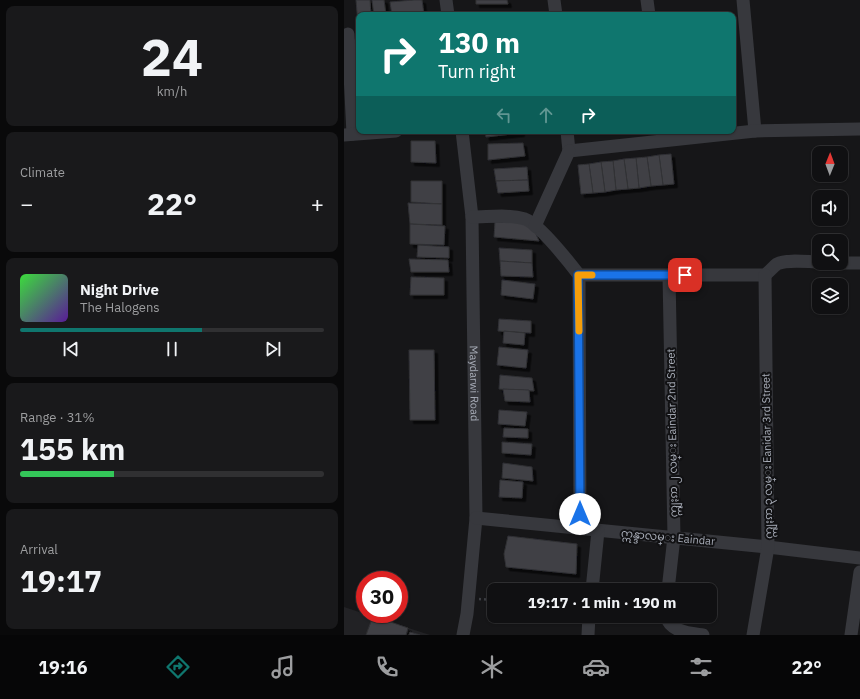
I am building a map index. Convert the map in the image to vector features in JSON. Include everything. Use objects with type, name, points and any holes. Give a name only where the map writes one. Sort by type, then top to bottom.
[{"type":"street","points":[[446,0],[448,12]]},
{"type":"street","points":[[554,0],[556,12]]},
{"type":"street","points":[[647,0],[649,12]]},
{"type":"street","points":[[743,0],[755,131]]},
{"type":"street","points":[[350,33],[349,135],[361,134]]},
{"type":"street","points":[[736,132],[860,129]]},
{"type":"street","name":"Maydarwi Road","points":[[462,134],[472,217],[476,518],[467,614],[463,635]]},
{"type":"street","points":[[535,226],[569,151],[567,134]]},
{"type":"street","points":[[569,151],[662,136],[699,134]]},
{"type":"street","points":[[472,217],[512,217],[528,221],[564,255],[578,275],[580,529]]},
{"type":"street","points":[[578,275],[765,275],[778,264],[793,261],[812,262]]},
{"type":"street","points":[[848,263],[860,263]]},
{"type":"street","name":"ဣျႏၵာ ၂ လမ္း Eaindar 2nd Street","points":[[669,275],[674,538],[669,583]]},
{"type":"street","name":"ဣျႏၵာ ၃ လမ္း Eanidar 3rd Street","points":[[754,635],[768,547],[765,275]]},
{"type":"street","name":"ဣန္ဒာလမ္း Eaindar","points":[[476,518],[768,547],[860,558]]},
{"type":"street","points":[[593,583],[598,531]]},
{"type":"street","points":[[851,635],[860,572]]},
{"type":"street","points":[[588,635],[589,623]]},
{"type":"street","points":[[669,623],[683,632],[703,635]]},
{"type":"shaded area","points":[[344,607],[356,611],[356,623],[393,623],[430,635],[344,635]]},
{"type":"building","points":[[356,0],[370,0],[371,12],[357,12]]},
{"type":"building","points":[[372,0],[384,0],[386,12],[374,12]]},
{"type":"building","points":[[422,0],[424,12],[392,12],[390,2]]},
{"type":"building","points":[[476,0],[507,0],[508,4],[476,4]]},
{"type":"building","points":[[354,40],[356,40],[356,52]]},
{"type":"building","points":[[486,134],[512,134],[486,137]]},
{"type":"building","points":[[411,141],[435,141],[436,163],[411,162]]},
{"type":"building","points":[[523,143],[525,156],[488,160],[488,144]]},
{"type":"building","points":[[671,154],[674,184],[663,185],[659,155]]},
{"type":"building","points":[[659,155],[663,185],[651,186],[647,157]]},
{"type":"building","points":[[647,157],[651,186],[639,188],[636,158]]},
{"type":"building","points":[[636,158],[639,188],[628,189],[624,159]]},
{"type":"building","points":[[624,159],[628,189],[616,190],[613,161]]},
{"type":"building","points":[[613,161],[616,190],[605,192],[601,162]]},
{"type":"building","points":[[601,162],[605,192],[593,193],[589,164]]},
{"type":"building","points":[[589,164],[593,193],[581,194],[578,165]]},
{"type":"building","points":[[527,167],[528,180],[496,181],[494,169]]},
{"type":"building","points":[[528,180],[529,191],[498,193],[496,181]]},
{"type":"building","points":[[411,181],[442,181],[442,204],[411,202]]},
{"type":"building","points":[[408,203],[442,204],[442,225],[410,224]]},
{"type":"building","points":[[495,222],[531,223],[539,241],[494,237]]},
{"type":"building","points":[[410,224],[445,226],[444,245],[410,244]]},
{"type":"building","points":[[418,245],[449,247],[449,258],[417,257]]},
{"type":"building","points":[[499,248],[532,250],[532,263],[500,261]]},
{"type":"building","points":[[409,259],[448,260],[449,272],[411,272]]},
{"type":"building","points":[[500,261],[532,263],[533,277],[501,276]]},
{"type":"building","points":[[411,277],[444,278],[444,295],[410,295]]},
{"type":"building","points":[[502,280],[535,284],[533,299],[501,295]]},
{"type":"building","points":[[499,319],[531,321],[531,333],[498,331]]},
{"type":"building","points":[[504,331],[525,333],[524,345],[503,343]]},
{"type":"building","points":[[499,347],[528,350],[526,368],[497,365]]},
{"type":"building","points":[[409,350],[434,350],[435,420],[410,420]]},
{"type":"building","points":[[500,375],[532,378],[534,391],[499,389]]},
{"type":"building","points":[[503,389],[529,390],[530,402],[505,401]]},
{"type":"building","points":[[499,410],[527,412],[525,426],[498,424]]},
{"type":"building","points":[[504,428],[528,429],[528,438],[503,437]]},
{"type":"building","points":[[502,442],[532,444],[531,455],[502,453]]},
{"type":"building","points":[[503,463],[532,467],[533,481],[502,478]]},
{"type":"building","points":[[500,480],[523,482],[522,498],[499,497]]},
{"type":"building","points":[[508,536],[577,544],[576,574],[506,567],[504,554]]},
{"type":"building","points":[[370,623],[393,623],[408,628],[406,635],[366,635]]},
{"type":"building","points":[[410,632],[420,635],[409,635]]},
{"type":"slow traffic","points":[[579,331],[578,275],[592,275]]},
{"type":"route","points":[[580,514],[578,275],[685,275]]}]
